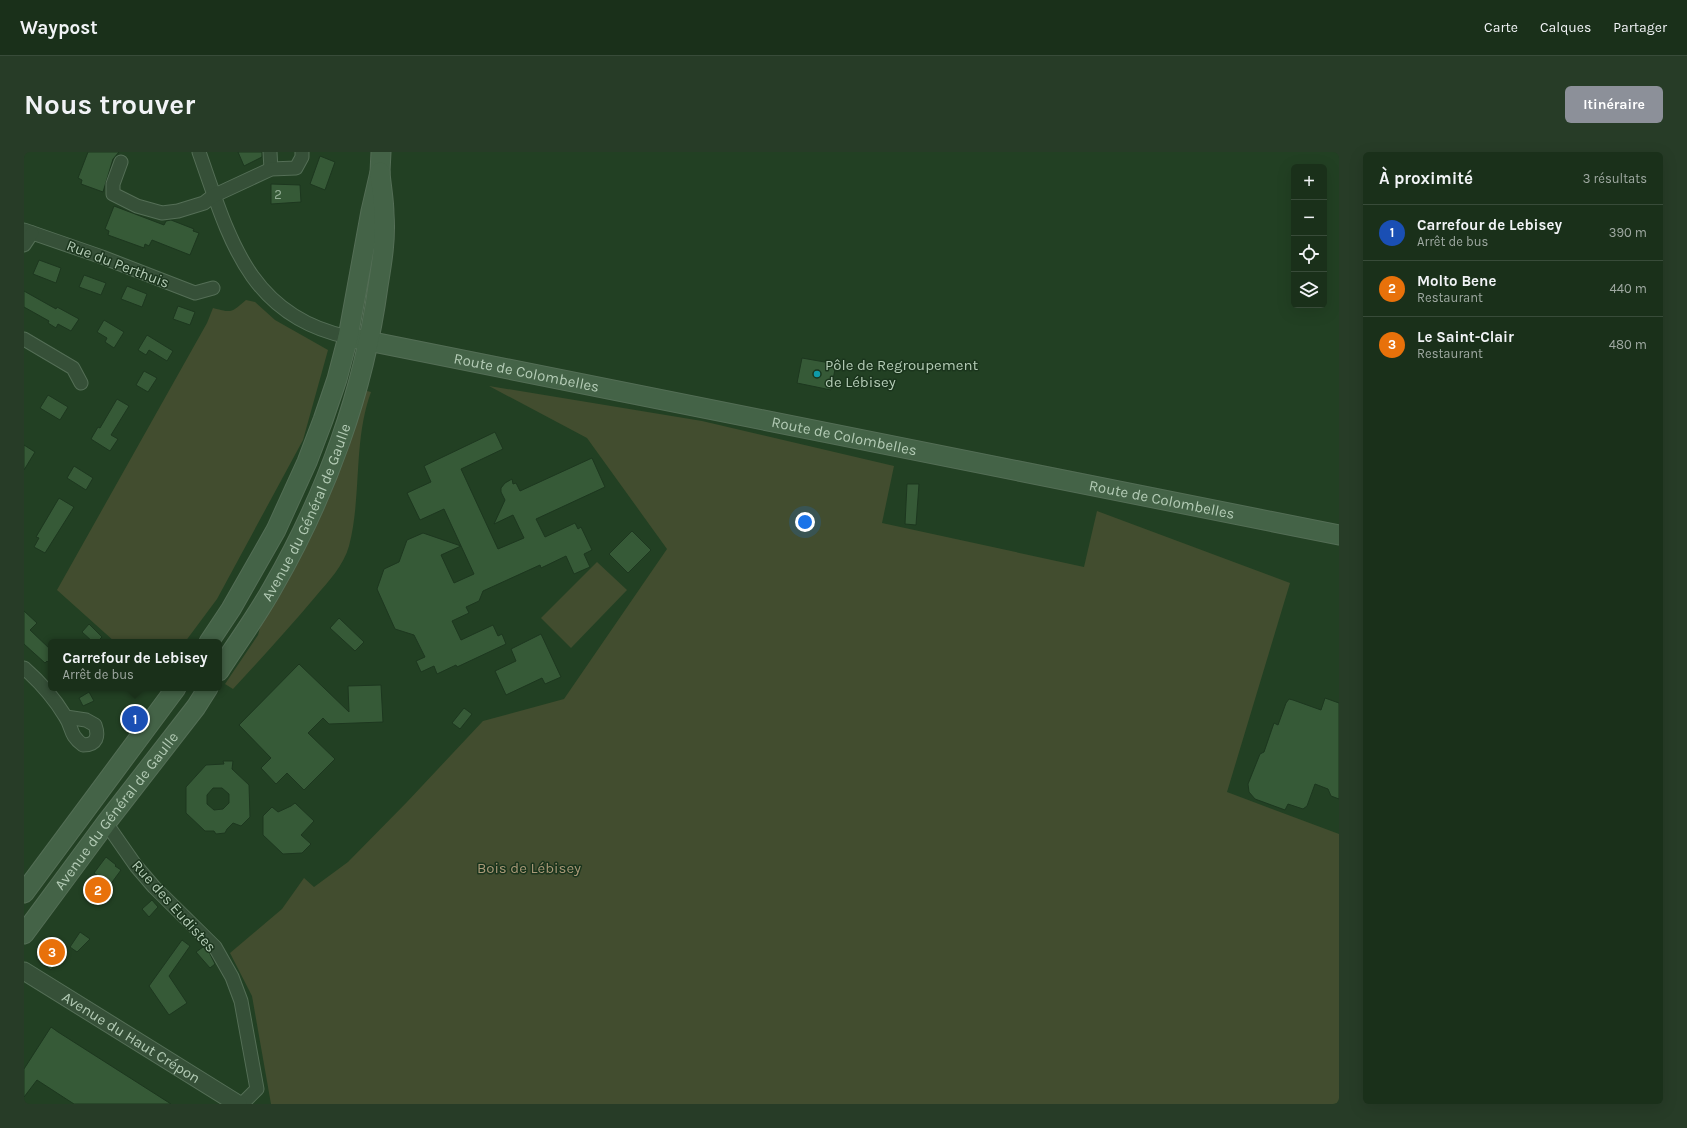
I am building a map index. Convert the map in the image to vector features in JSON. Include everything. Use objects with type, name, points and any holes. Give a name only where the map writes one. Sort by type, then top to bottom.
[{"type":"main road","points":[[380,172],[381,152]]},
{"type":"main road","name":"Avenue du Général de Gaulle","points":[[211,639],[250,578],[283,517],[307,462],[323,420],[337,379],[348,337],[371,211],[380,172]]},
{"type":"main road","name":"Avenue du Général de Gaulle","points":[[222,666],[273,588],[301,534],[326,479],[346,423],[369,341],[375,311],[384,237],[384,214],[380,172]]},
{"type":"main road","name":"Route de Colombelles","points":[[348,337],[1339,535]]},
{"type":"main road","name":"Avenue du Général de Gaulle","points":[[24,893],[174,691]]},
{"type":"main road","name":"Avenue du Général de Gaulle","points":[[24,934],[106,823],[196,707],[206,691]]},
{"type":"street","points":[[199,152],[213,196],[228,235],[241,260],[268,296],[289,313],[313,326],[334,334],[348,337]]},
{"type":"street","points":[[270,152],[271,169]]},
{"type":"street","points":[[121,162],[113,184],[113,194],[137,206],[162,213],[178,211],[204,203],[213,196],[271,169],[296,168],[302,156],[302,152]]},
{"type":"street","points":[[24,245],[28,232]]},
{"type":"street","name":"Rue du Perthuis","points":[[28,232],[102,257],[194,293],[213,288]]},
{"type":"street","points":[[24,338],[73,368],[81,383]]},
{"type":"street","points":[[24,668],[44,688],[66,717]]},
{"type":"street","name":"Rue des Eudistes","points":[[106,823],[136,866],[154,887],[215,947],[232,977],[241,1001],[257,1089],[242,1104]]},
{"type":"street","name":"Avenue du Haut Crépon","points":[[24,971],[238,1104]]},
{"type":"green space","points":[[246,300],[255,302],[275,320],[328,350],[303,440],[217,599],[187,639],[112,639],[57,590],[207,323],[213,308],[231,311]]},
{"type":"green space","name":"Bois de Lébisey","points":[[489,386],[702,421],[894,466],[882,523],[1084,567],[1097,511],[1290,583],[1227,792],[1339,834],[1339,1104],[271,1104],[252,996],[230,953],[282,909],[304,878],[314,887],[348,862],[483,721],[564,699],[667,549],[587,438]]},
{"type":"green space","points":[[363,390],[371,392],[365,411],[362,430],[353,527],[347,553],[340,566],[326,585],[233,689],[225,684],[258,635],[263,617]]},
{"type":"green space","points":[[597,562],[627,590],[571,648],[541,618]]},
{"type":"building","points":[[88,152],[119,152],[113,159],[103,192],[81,184],[82,180],[78,178]]},
{"type":"building","points":[[238,152],[262,152],[262,157],[244,166]]},
{"type":"building","points":[[320,156],[335,162],[325,190],[310,184]]},
{"type":"building","points":[[271,184],[300,185],[301,202],[271,204]]},
{"type":"building","points":[[114,206],[164,225],[166,221],[171,220],[194,229],[193,231],[199,233],[190,255],[152,240],[149,246],[145,244],[144,248],[108,235],[109,231],[105,229]]},
{"type":"building","points":[[39,260],[61,268],[56,283],[33,274]]},
{"type":"building","points":[[84,275],[106,283],[101,295],[79,287]]},
{"type":"building","points":[[127,286],[147,294],[142,307],[121,299]]},
{"type":"building","points":[[24,291],[56,309],[57,307],[79,319],[71,331],[58,324],[56,328],[48,323],[49,321],[24,307]]},
{"type":"building","points":[[178,306],[195,312],[190,325],[173,319]]},
{"type":"building","points":[[104,320],[124,332],[114,348],[105,342],[107,338],[97,332]]},
{"type":"building","points":[[147,335],[173,351],[167,361],[149,350],[146,355],[138,350]]},
{"type":"building","name":"Pôle de Regroupement de Lébisey","points":[[802,358],[836,364],[831,390],[797,383]]},
{"type":"building","points":[[144,371],[157,378],[148,392],[136,385]]},
{"type":"building","points":[[48,395],[68,407],[60,420],[40,408]]},
{"type":"building","points":[[117,399],[129,406],[111,435],[118,439],[110,451],[91,439],[98,427],[100,428]]},
{"type":"building","points":[[495,432],[503,449],[461,469],[498,549],[524,538],[513,515],[494,524],[505,500],[501,492],[501,488],[505,483],[512,479],[513,484],[516,483],[520,491],[592,458],[605,487],[536,519],[545,537],[575,523],[578,529],[581,527],[592,550],[584,554],[590,567],[574,574],[566,556],[541,568],[540,565],[483,591],[479,601],[466,607],[469,613],[452,621],[461,640],[493,625],[498,636],[502,634],[506,644],[457,667],[456,665],[437,674],[434,666],[421,672],[416,661],[425,657],[414,635],[395,629],[377,589],[384,569],[399,562],[407,540],[423,533],[461,546],[441,555],[454,583],[474,574],[444,509],[420,520],[407,493],[431,482],[424,466]]},
{"type":"building","points":[[24,445],[35,452],[24,470]]},
{"type":"building","points":[[74,466],[93,478],[86,490],[67,478]]},
{"type":"building","points":[[907,484],[919,484],[916,525],[905,524]]},
{"type":"building","points":[[59,498],[74,507],[45,553],[34,547],[39,538],[36,537]]},
{"type":"building","points":[[632,531],[651,550],[628,573],[609,554]]},
{"type":"building","points":[[24,611],[37,623],[30,630],[48,647],[48,662],[47,661],[45,663],[24,644]]},
{"type":"building","points":[[339,618],[364,642],[355,651],[330,628]]},
{"type":"building","points":[[89,624],[102,637],[100,639],[90,639],[82,632]]},
{"type":"building","points":[[541,634],[561,677],[545,684],[542,678],[506,695],[495,671],[516,661],[511,649]]},
{"type":"building","points":[[299,664],[349,712],[348,686],[381,685],[383,722],[329,724],[323,718],[308,733],[335,759],[304,790],[287,773],[276,784],[261,768],[271,758],[239,725]]},
{"type":"building","points":[[89,692],[94,701],[83,706],[79,698]]},
{"type":"building","points":[[1325,698],[1339,703],[1339,799],[1331,796],[1328,789],[1315,784],[1307,806],[1303,809],[1288,804],[1285,810],[1255,799],[1249,792],[1248,784],[1260,754],[1264,752],[1274,723],[1278,725],[1286,703],[1289,699],[1321,710]]},
{"type":"building","points":[[464,708],[472,714],[460,729],[452,723]]},
{"type":"building","points":[[223,761],[233,761],[232,769],[249,785],[250,817],[241,826],[233,823],[225,833],[216,834],[214,831],[205,831],[186,813],[186,787],[206,765],[224,764]],"holes":[[[213,788],[222,788],[229,794],[229,803],[223,809],[214,810],[207,804],[207,795]]]},
{"type":"building","points":[[295,803],[314,821],[301,835],[311,844],[302,853],[283,854],[263,835],[263,816],[272,807],[278,812]]},
{"type":"building","points":[[106,857],[121,870],[99,900],[87,891],[98,876],[94,873]]},
{"type":"building","points":[[152,900],[158,907],[149,917],[142,909]]},
{"type":"building","points":[[80,932],[90,939],[77,952],[70,947]]},
{"type":"building","points":[[51,936],[68,947],[51,970],[36,958]]},
{"type":"building","points":[[182,940],[190,946],[169,976],[187,1003],[169,1015],[149,986]]},
{"type":"building","points":[[203,947],[209,952],[215,964],[210,968],[196,952]]},
{"type":"building","points":[[51,1027],[171,1104],[74,1104],[37,1080],[24,1097],[24,1069]]},
{"type":"place","name":"Pôle de Regroupement de Lébisey","points":[[817,374]]},
{"type":"place","name":"Carrefour de Lebisey","points":[[135,719]]},
{"type":"place","name":"Molto Bene","points":[[98,890]]},
{"type":"place","name":"Le Saint-Clair","points":[[52,952]]}]
